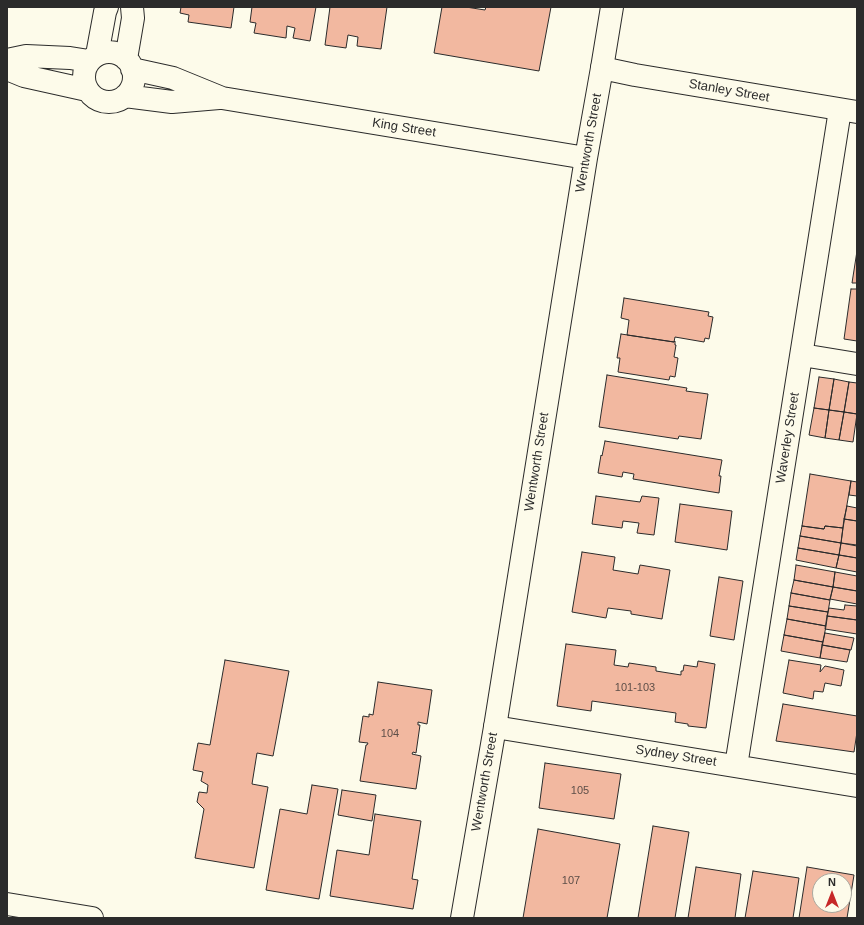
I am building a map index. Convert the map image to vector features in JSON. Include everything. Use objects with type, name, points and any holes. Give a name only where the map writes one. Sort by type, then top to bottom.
[{"type":"street","points":[[7,60],[26,56],[93,58],[104,53],[112,52],[120,54],[129,64],[134,76],[129,90],[124,96],[117,100],[109,102],[93,96],[87,90],[84,83],[85,68],[93,58],[107,7]]},
{"type":"street","points":[[129,64],[133,18],[132,7]]},
{"type":"street","name":"Wentworth Street","points":[[462,918],[612,7]]},
{"type":"street","name":"King Street","points":[[129,64],[173,78],[222,98],[586,158]]},
{"type":"street","name":"Stanley Street","points":[[602,68],[635,75],[849,111]]},
{"type":"street","points":[[7,69],[24,76],[87,90]]},
{"type":"street","name":"King Street","points":[[124,96],[172,102],[222,98]]},
{"type":"street","name":"Waverley Street","points":[[736,766],[802,355],[849,111]]},
{"type":"street","points":[[802,355],[857,364]]},
{"type":"street","name":"Sydney Street","points":[[494,727],[857,786]]},
{"type":"street","points":[[7,904],[92,918]]},
{"type":"building","points":[[181,7],[234,7],[231,28],[188,22],[189,15],[180,13]]},
{"type":"building","points":[[252,7],[316,7],[310,41],[293,38],[295,28],[287,26],[286,38],[254,33],[256,23],[250,22]]},
{"type":"building","points":[[330,7],[387,7],[381,49],[357,46],[358,37],[348,35],[346,48],[325,45]]},
{"type":"building","points":[[442,7],[466,7],[485,10],[486,7],[551,7],[539,71],[434,53]]},
{"type":"building","points":[[857,251],[857,283],[852,283]]},
{"type":"building","points":[[851,289],[857,289],[857,341],[844,339]]},
{"type":"building","points":[[624,298],[709,312],[708,316],[713,317],[709,339],[705,338],[704,342],[675,337],[674,342],[627,335],[629,320],[621,318]]},
{"type":"building","points":[[621,334],[675,341],[676,345],[674,357],[678,358],[675,377],[670,376],[669,380],[618,372],[620,358],[617,358]]},
{"type":"building","points":[[607,375],[687,388],[686,391],[708,394],[701,439],[679,436],[678,439],[599,427]]},
{"type":"building","points":[[819,377],[834,379],[829,410],[814,408]]},
{"type":"building","points":[[834,379],[849,382],[844,412],[829,410]]},
{"type":"building","points":[[849,382],[857,383],[857,414],[844,412]]},
{"type":"building","points":[[814,408],[829,410],[825,438],[809,435]]},
{"type":"building","points":[[829,410],[844,412],[839,440],[825,438]]},
{"type":"building","points":[[844,412],[857,414],[853,442],[839,440]]},
{"type":"building","points":[[605,441],[722,460],[719,476],[721,476],[719,493],[633,479],[634,474],[623,472],[622,477],[598,473]]},
{"type":"building","points":[[810,474],[851,481],[843,528],[825,526],[824,529],[802,526]]},
{"type":"building","points":[[851,481],[857,482],[857,496],[849,495]]},
{"type":"building","points":[[596,496],[640,502],[642,496],[659,498],[654,535],[637,533],[639,523],[623,521],[622,528],[592,524]]},
{"type":"building","points":[[680,504],[732,511],[727,550],[675,542]]},
{"type":"building","points":[[847,506],[857,508],[857,521],[844,519]]},
{"type":"building","points":[[844,519],[857,521],[857,545],[841,543]]},
{"type":"building","points":[[802,526],[824,529],[825,526],[843,528],[841,543],[800,536]]},
{"type":"building","points":[[800,536],[841,543],[839,555],[798,548]]},
{"type":"building","points":[[841,543],[857,546],[857,558],[839,555]]},
{"type":"building","points":[[798,548],[839,555],[836,568],[796,560]]},
{"type":"building","points":[[582,552],[615,557],[613,570],[638,574],[640,565],[670,570],[662,619],[631,614],[631,611],[608,608],[606,618],[572,612]]},
{"type":"building","points":[[839,555],[857,558],[857,572],[836,568]]},
{"type":"building","points":[[796,565],[835,572],[833,587],[794,580]]},
{"type":"building","points":[[835,572],[857,576],[857,591],[833,587]]},
{"type":"building","points":[[719,577],[743,581],[734,640],[710,636]]},
{"type":"building","points":[[794,580],[833,587],[830,600],[791,593]]},
{"type":"building","points":[[833,587],[857,591],[857,604],[830,599]]},
{"type":"building","points":[[791,593],[830,600],[828,612],[789,606]]},
{"type":"building","points":[[845,605],[857,606],[857,620],[827,616],[829,608],[844,610]]},
{"type":"building","points":[[789,606],[828,612],[826,626],[787,619]]},
{"type":"building","points":[[827,616],[857,620],[857,634],[825,629]]},
{"type":"building","points":[[787,619],[826,626],[823,642],[784,635]]},
{"type":"building","points":[[825,633],[854,638],[851,650],[822,645]]},
{"type":"building","points":[[784,635],[823,642],[820,658],[781,651]]},
{"type":"building","points":[[566,644],[616,650],[614,665],[628,667],[629,663],[656,667],[656,671],[681,675],[684,665],[697,667],[698,661],[715,664],[706,728],[688,726],[688,724],[675,722],[676,713],[592,701],[591,711],[557,706]]},
{"type":"building","points":[[822,645],[850,650],[847,662],[820,658]]},
{"type":"building","points":[[225,660],[289,671],[273,756],[257,753],[252,784],[268,787],[254,868],[195,858],[204,809],[197,802],[199,792],[207,793],[208,785],[201,781],[203,772],[193,770],[198,743],[210,745]]},
{"type":"building","points":[[789,660],[821,665],[820,672],[825,666],[844,670],[841,686],[825,683],[823,692],[814,691],[813,699],[783,693]]},
{"type":"building","points":[[378,682],[432,690],[427,724],[418,722],[418,725],[420,725],[416,753],[413,752],[412,754],[421,756],[416,789],[360,781],[366,745],[368,743],[359,742],[363,716],[369,717],[369,714],[373,715]]},
{"type":"building","points":[[783,704],[857,716],[857,732],[854,752],[776,741]]},
{"type":"building","points":[[545,763],[621,774],[614,819],[539,808]]},
{"type":"building","points":[[312,785],[338,789],[319,899],[266,890],[280,809],[307,814]]},
{"type":"building","points":[[342,790],[376,795],[372,821],[338,815]]},
{"type":"building","points":[[375,814],[421,821],[412,879],[418,880],[413,909],[330,896],[337,850],[369,855]]},
{"type":"building","points":[[653,826],[689,832],[675,918],[638,918]]},
{"type":"building","points":[[538,829],[620,844],[607,918],[523,918]]},
{"type":"building","points":[[696,867],[741,874],[735,918],[688,918]]},
{"type":"building","points":[[807,867],[842,873],[812,873],[812,913],[848,913],[847,918],[799,918]]},
{"type":"building","points":[[753,871],[799,878],[793,918],[745,918]]},
{"type":"building","points":[[852,875],[854,875],[852,887]]}]
